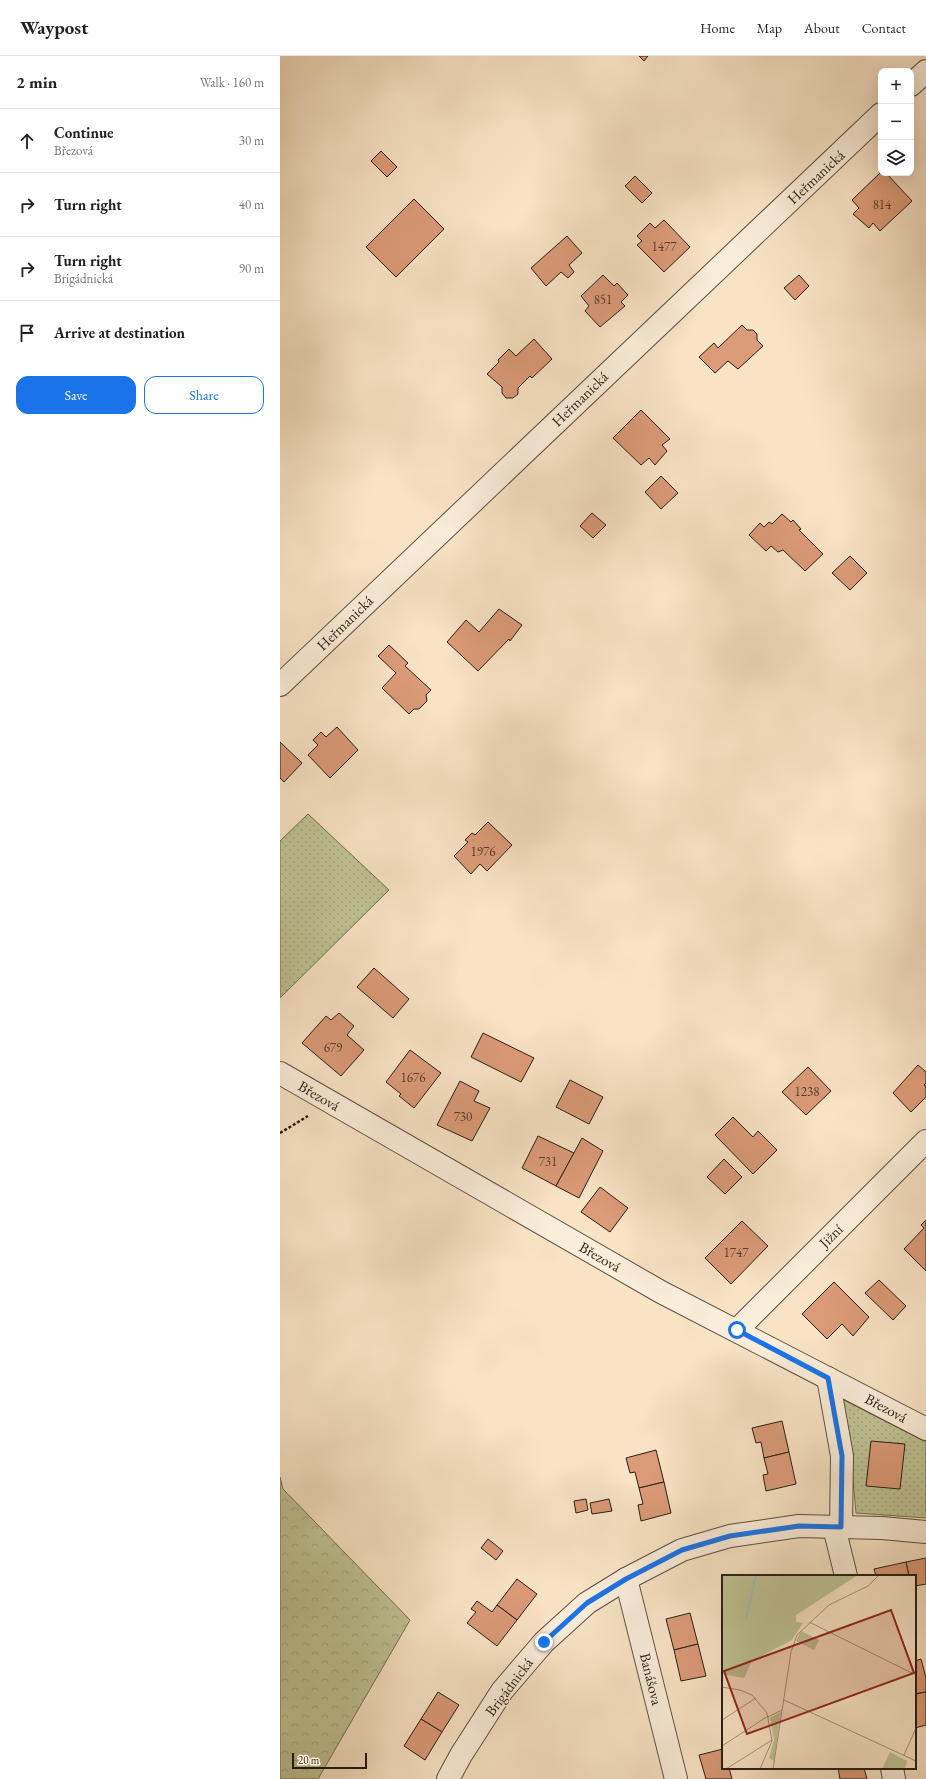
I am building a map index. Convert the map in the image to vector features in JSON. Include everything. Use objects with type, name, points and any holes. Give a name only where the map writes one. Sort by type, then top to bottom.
[{"type":"street","points":[[914,83],[926,71]]},
{"type":"street","name":"Heřmanická","points":[[280,685],[878,117]]},
{"type":"street","name":"Březová","points":[[280,1073],[661,1292],[926,1429]]},
{"type":"street","name":"Jižní","points":[[737,1330],[926,1141]]},
{"type":"street","points":[[828,1378],[842,1456],[838,1527],[846,1575]]},
{"type":"street","name":"Brigádnická","points":[[448,1779],[461,1755],[502,1690],[544,1642],[587,1603],[626,1579],[682,1550],[730,1536],[799,1526],[882,1528],[926,1532]]},
{"type":"street","name":"Banášova","points":[[626,1579],[676,1779]]},
{"type":"street","points":[[892,1769],[894,1779]]},
{"type":"green space","points":[[308,814],[389,890],[280,998],[280,841]]},
{"type":"green space","points":[[840,1398],[926,1442],[926,1518],[856,1513],[849,1435]]},
{"type":"green space","points":[[280,1477],[283,1489],[410,1620],[318,1779],[280,1779]]},
{"type":"building","points":[[639,56],[648,56],[644,61]]},
{"type":"building","points":[[381,151],[397,167],[387,177],[371,161]]},
{"type":"building","points":[[878,175],[889,176],[912,201],[880,231],[873,223],[869,228],[853,214],[859,208],[852,200]]},
{"type":"building","points":[[635,176],[652,193],[642,203],[625,186]]},
{"type":"building","points":[[414,199],[444,229],[396,277],[366,247]]},
{"type":"building","points":[[664,220],[690,247],[664,272],[637,245],[642,241],[637,236],[650,223],[655,228]]},
{"type":"building","points":[[567,236],[582,253],[569,265],[574,272],[568,278],[561,272],[546,286],[531,268]]},
{"type":"building","points":[[603,275],[614,286],[617,283],[628,295],[621,302],[625,306],[600,327],[585,311],[589,306],[581,296]]},
{"type":"building","points":[[799,275],[809,286],[795,300],[784,288]]},
{"type":"building","points":[[742,325],[747,330],[753,330],[757,334],[757,340],[763,346],[738,369],[728,361],[715,373],[699,357],[714,343],[718,348]]},
{"type":"building","points":[[534,339],[552,359],[532,378],[530,376],[518,388],[518,394],[513,398],[506,398],[502,393],[502,387],[487,374],[509,349],[516,356]]},
{"type":"building","points":[[641,410],[670,439],[662,445],[667,451],[655,465],[649,458],[641,465],[613,438]]},
{"type":"building","points":[[661,476],[678,493],[661,509],[645,492]]},
{"type":"building","points":[[592,513],[606,525],[593,538],[580,526]]},
{"type":"building","points":[[782,514],[791,522],[793,520],[801,529],[799,530],[823,554],[805,571],[783,550],[778,552],[771,546],[766,551],[749,535],[760,523],[764,527],[769,522],[772,524]]},
{"type":"building","points":[[850,556],[867,573],[850,590],[832,573]]},
{"type":"building","points":[[499,609],[522,625],[510,641],[509,639],[478,671],[447,642],[466,620],[479,632]]},
{"type":"building","points":[[389,645],[408,663],[405,666],[431,690],[426,695],[427,701],[419,709],[414,709],[409,714],[382,688],[396,673],[378,656]]},
{"type":"building","points":[[337,727],[358,750],[330,778],[308,755],[318,745],[313,740],[321,732],[326,737]]},
{"type":"building","points":[[280,742],[302,763],[284,782],[280,778]]},
{"type":"building","points":[[488,822],[512,845],[487,871],[480,864],[471,874],[454,856],[468,842],[465,840],[472,833],[475,835]]},
{"type":"building","points":[[374,968],[409,999],[393,1018],[357,987]]},
{"type":"building","points":[[339,1013],[354,1026],[347,1035],[364,1050],[341,1076],[302,1043],[326,1016],[331,1020]]},
{"type":"building","points":[[483,1033],[534,1058],[521,1082],[471,1057]]},
{"type":"building","points":[[410,1050],[441,1073],[414,1108],[399,1096],[401,1094],[386,1082]]},
{"type":"building","points":[[918,1065],[926,1072],[926,1083],[924,1085],[926,1086],[926,1097],[911,1112],[893,1093]]},
{"type":"building","points":[[808,1067],[831,1091],[806,1115],[782,1092]]},
{"type":"building","points":[[570,1080],[603,1097],[589,1124],[556,1107]]},
{"type":"building","points":[[460,1081],[479,1091],[474,1101],[490,1108],[472,1141],[437,1125]]},
{"type":"building","points":[[733,1117],[753,1137],[758,1131],[777,1150],[753,1174],[715,1135]]},
{"type":"building","points":[[538,1136],[574,1153],[556,1186],[522,1168]]},
{"type":"building","points":[[582,1138],[603,1151],[579,1198],[556,1186]]},
{"type":"building","points":[[724,1159],[742,1177],[725,1194],[707,1177]]},
{"type":"building","points":[[600,1187],[628,1208],[610,1232],[581,1212]]},
{"type":"building","points":[[926,1220],[926,1271],[904,1249],[924,1228],[921,1225]]},
{"type":"building","points":[[742,1221],[768,1246],[731,1284],[705,1258]]},
{"type":"building","points":[[879,1280],[906,1306],[893,1320],[865,1293]]},
{"type":"building","points":[[834,1282],[869,1317],[853,1336],[842,1324],[827,1339],[802,1314]]},
{"type":"building","points":[[782,1421],[789,1452],[764,1458],[761,1442],[756,1443],[752,1428]]},
{"type":"building","points":[[871,1441],[905,1444],[900,1489],[866,1486]]},
{"type":"building","points":[[656,1450],[664,1482],[639,1488],[635,1472],[630,1473],[626,1458]]},
{"type":"building","points":[[789,1452],[796,1484],[766,1491],[763,1475],[768,1474],[764,1458]]},
{"type":"building","points":[[664,1482],[671,1513],[641,1521],[638,1505],[643,1504],[639,1488]]},
{"type":"building","points":[[586,1499],[588,1510],[576,1513],[574,1501]]},
{"type":"building","points":[[609,1499],[612,1511],[592,1514],[590,1503]]},
{"type":"building","points":[[488,1539],[503,1551],[496,1560],[481,1548]]},
{"type":"building","points":[[926,1558],[926,1584],[916,1586],[916,1575],[909,1575],[906,1562]]},
{"type":"building","points":[[906,1562],[909,1575],[876,1575],[874,1569]]},
{"type":"building","points":[[517,1579],[537,1594],[517,1620],[497,1605]]},
{"type":"building","points":[[477,1601],[492,1612],[497,1605],[517,1620],[497,1646],[467,1623],[476,1612],[471,1609]]},
{"type":"building","points":[[690,1613],[698,1644],[674,1650],[666,1619]]},
{"type":"building","points":[[698,1644],[706,1676],[681,1681],[674,1650]]},
{"type":"building","points":[[921,1659],[926,1678],[926,1692],[916,1694],[916,1661]]},
{"type":"building","points":[[438,1692],[459,1705],[442,1732],[421,1719]]},
{"type":"building","points":[[926,1692],[926,1725],[916,1728],[916,1694]]},
{"type":"building","points":[[421,1719],[442,1732],[425,1760],[404,1746]]},
{"type":"building","points":[[722,1749],[722,1769],[729,1769],[732,1779],[706,1779],[699,1755]]},
{"type":"building","points":[[838,1769],[864,1769],[867,1779],[840,1779]]},
{"type":"route","points":[[544,1642],[587,1603],[626,1579],[682,1550],[730,1536],[799,1526],[841,1527],[842,1456],[838,1426],[828,1378],[737,1330]]}]
